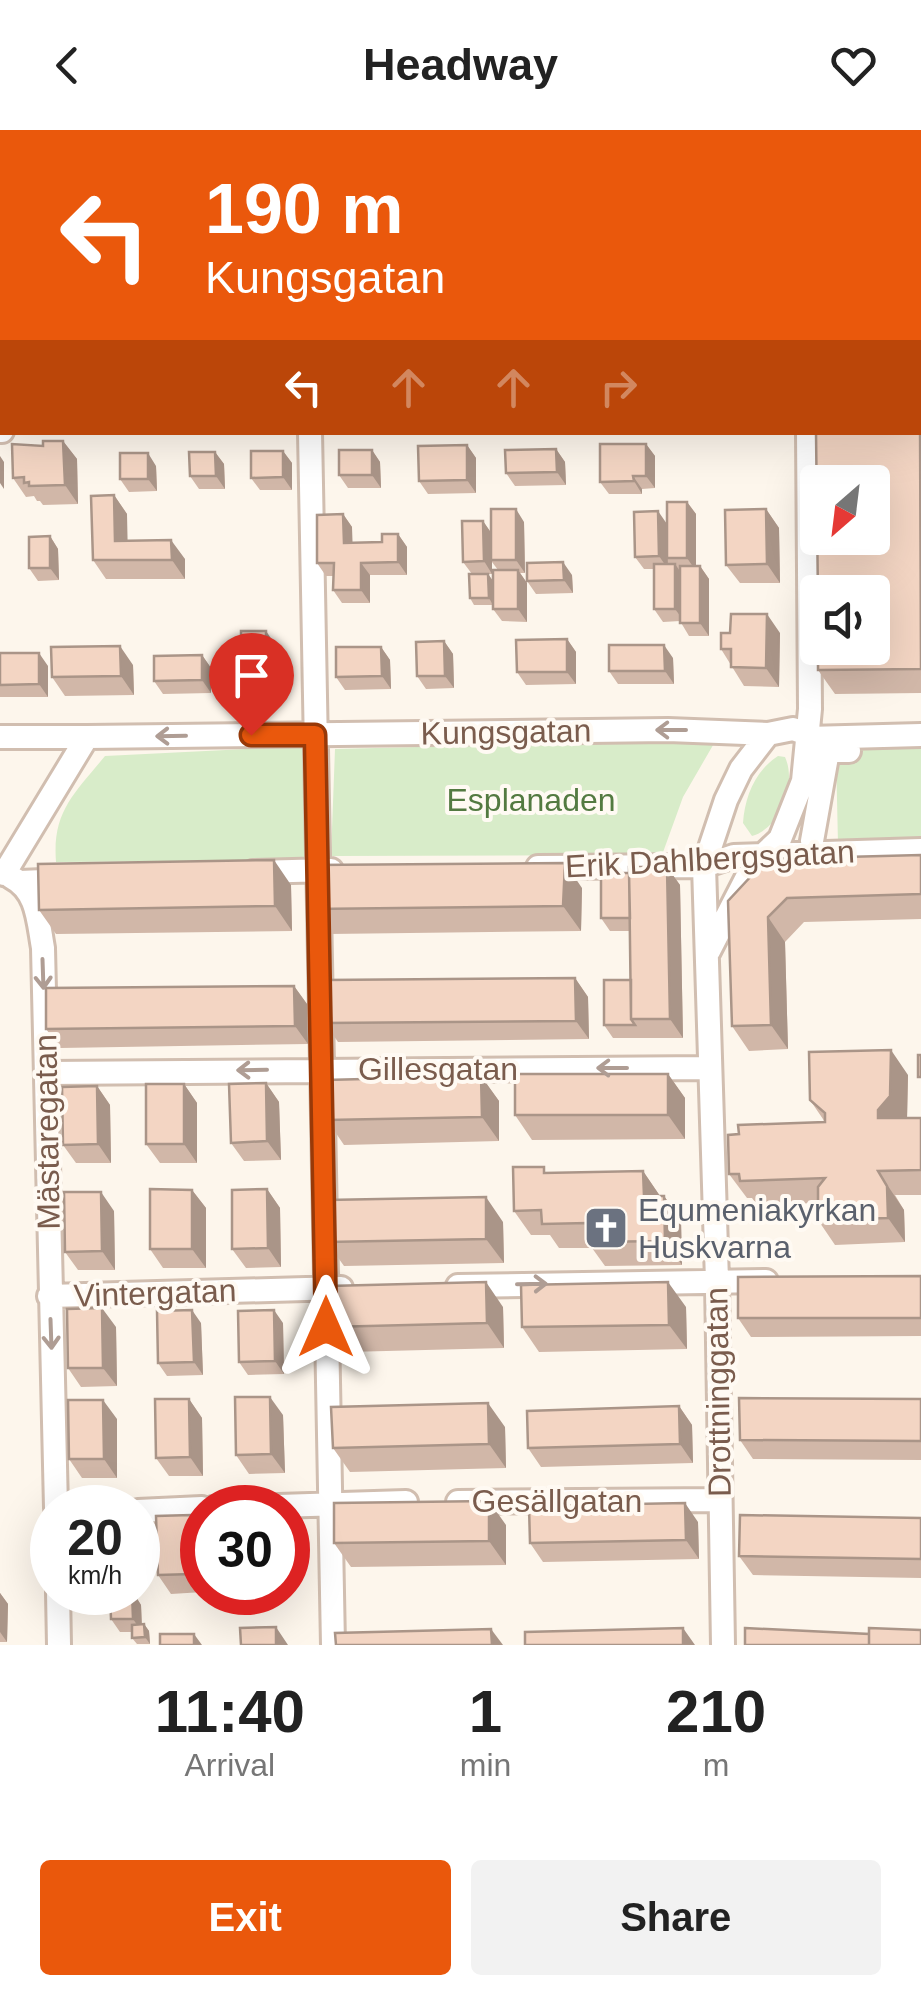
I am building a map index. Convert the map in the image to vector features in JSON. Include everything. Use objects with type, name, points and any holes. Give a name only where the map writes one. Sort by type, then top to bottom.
[{"type":"street","points":[[310,435],[333,1645]]},
{"type":"street","name":"Drottninggatan","points":[[706,959],[730,907],[762,856],[780,839],[798,798],[810,704],[808,435]]},
{"type":"street","name":"Drottninggatan","points":[[723,1645],[704,866],[720,812],[742,770],[774,732],[810,704]]},
{"type":"street","name":"Kungsgatan","points":[[0,737],[652,730],[799,730],[808,738],[921,735]]},
{"type":"street","points":[[87,738],[8,878],[88,878]]},
{"type":"street","points":[[812,841],[828,751],[849,751]]},
{"type":"street","points":[[716,832],[720,843],[734,856]]},
{"type":"street","name":"Erik Dahlbergsgatan","points":[[519,868],[704,866],[734,856],[921,850]]},
{"type":"street","points":[[236,872],[356,869]]},
{"type":"street","name":"Mästaregatan","points":[[8,878],[35,902],[42,948],[55,1485]]},
{"type":"street","name":"Gillesgatan","points":[[46,1073],[710,1068]]},
{"type":"street","points":[[443,1286],[792,1281]]},
{"type":"street","name":"Vintergatan","points":[[50,1296],[366,1287]]},
{"type":"street","name":"Gesällgatan","points":[[310,1504],[720,1500]]},
{"type":"street","points":[[59,1615],[60,1645]]},
{"type":"green space","name":"Esplanaden","points":[[716,740],[683,797],[662,855],[331,856],[335,749]]},
{"type":"green space","points":[[305,746],[304,860],[56,862],[62,816],[75,792],[105,756]]},
{"type":"green space","points":[[856,748],[921,749],[921,841],[838,844],[836,755]]},
{"type":"green space","points":[[778,756],[785,757],[788,768],[784,803],[771,824],[752,836],[743,823],[746,803],[757,777]]},
{"type":"building","points":[[816,435],[920,435],[921,669],[818,670],[818,665],[890,665],[890,575],[818,575],[817,555],[890,555],[890,465],[816,465]]},
{"type":"building","points":[[43,441],[63,441],[65,485],[29,486],[24,477],[13,478],[12,444],[43,446]]},
{"type":"building","points":[[600,444],[646,444],[646,476],[633,476],[634,481],[600,482]]},
{"type":"building","points":[[467,445],[467,480],[419,481],[418,446]]},
{"type":"building","points":[[556,449],[557,472],[506,473],[505,450]]},
{"type":"building","points":[[339,450],[372,450],[372,475],[339,475]]},
{"type":"building","points":[[251,451],[283,451],[283,477],[251,478]]},
{"type":"building","points":[[189,452],[215,452],[216,476],[190,476]]},
{"type":"building","points":[[120,453],[148,453],[148,479],[120,479]]},
{"type":"building","points":[[114,495],[115,541],[171,540],[172,560],[93,560],[91,496]]},
{"type":"building","points":[[667,502],[687,502],[687,558],[667,558]]},
{"type":"building","points":[[491,509],[516,509],[516,560],[491,560]]},
{"type":"building","points":[[766,509],[767,564],[726,565],[725,510]]},
{"type":"building","points":[[658,511],[659,556],[635,557],[634,512]]},
{"type":"building","points":[[343,514],[344,543],[382,542],[382,534],[398,534],[398,562],[361,563],[361,590],[333,590],[334,563],[317,563],[317,515]]},
{"type":"building","points":[[462,521],[483,521],[484,561],[463,562]]},
{"type":"building","points":[[50,536],[50,568],[29,568],[29,537]]},
{"type":"building","points":[[563,562],[564,580],[527,581],[527,563]]},
{"type":"building","points":[[654,564],[675,564],[675,609],[654,609]]},
{"type":"building","points":[[680,566],[700,566],[700,623],[680,623]]},
{"type":"building","points":[[493,570],[518,570],[518,609],[493,609]]},
{"type":"building","points":[[469,574],[488,574],[489,598],[470,598]]},
{"type":"building","points":[[731,614],[767,614],[766,668],[731,667],[731,649],[721,649],[721,633],[730,633]]},
{"type":"building","points":[[241,631],[266,631],[266,691],[242,691]]},
{"type":"building","points":[[567,639],[567,672],[517,672],[516,640]]},
{"type":"building","points":[[444,641],[445,676],[417,676],[416,642]]},
{"type":"building","points":[[609,645],[664,645],[665,671],[609,671]]},
{"type":"building","points":[[120,646],[121,676],[52,677],[51,647]]},
{"type":"building","points":[[336,647],[381,647],[382,676],[336,677]]},
{"type":"building","points":[[0,653],[39,653],[39,684],[0,685]]},
{"type":"building","points":[[202,655],[202,680],[154,681],[154,656]]},
{"type":"building","points":[[921,855],[921,894],[787,898],[768,917],[771,1025],[732,1026],[728,901],[767,859]]},
{"type":"building","points":[[274,860],[275,906],[39,910],[38,864]]},
{"type":"building","points":[[565,863],[563,906],[312,909],[312,865]]},
{"type":"building","points":[[629,867],[667,867],[670,1019],[631,1019]]},
{"type":"building","points":[[601,873],[629,873],[630,918],[601,918]]},
{"type":"building","points":[[575,978],[576,1021],[325,1023],[325,980]]},
{"type":"building","points":[[604,980],[631,980],[631,1019],[635,1025],[604,1025]]},
{"type":"building","points":[[294,986],[295,1026],[46,1029],[46,988]]},
{"type":"building","points":[[891,1050],[890,1096],[878,1110],[878,1118],[921,1118],[921,1170],[878,1171],[887,1186],[888,1218],[818,1220],[818,1187],[825,1178],[740,1181],[739,1174],[729,1174],[728,1135],[739,1134],[738,1125],[825,1122],[825,1113],[810,1100],[809,1052]]},
{"type":"building","points":[[921,1055],[921,1077],[918,1077]]},
{"type":"building","points":[[515,1074],[668,1074],[668,1115],[515,1115]]},
{"type":"building","points":[[481,1076],[482,1117],[327,1120],[326,1080]]},
{"type":"building","points":[[266,1083],[267,1141],[231,1143],[229,1084]]},
{"type":"building","points":[[146,1084],[184,1084],[184,1144],[146,1144]]},
{"type":"building","points":[[97,1086],[98,1144],[63,1145],[62,1087]]},
{"type":"building","points":[[513,1167],[544,1167],[544,1173],[643,1171],[644,1196],[664,1196],[665,1241],[588,1242],[587,1223],[542,1224],[541,1210],[514,1211]]},
{"type":"building","points":[[150,1189],[192,1190],[192,1249],[150,1249]]},
{"type":"building","points":[[267,1189],[268,1248],[232,1249],[232,1190]]},
{"type":"building","points":[[64,1192],[101,1192],[102,1251],[65,1252]]},
{"type":"building","points":[[486,1197],[486,1239],[327,1242],[327,1200]]},
{"type":"building","points":[[921,1276],[921,1318],[738,1318],[738,1277]]},
{"type":"building","points":[[486,1282],[487,1323],[329,1327],[329,1286]]},
{"type":"building","points":[[668,1282],[669,1325],[522,1327],[521,1285]]},
{"type":"building","points":[[102,1308],[103,1368],[68,1368],[67,1309]]},
{"type":"building","points":[[192,1310],[194,1362],[158,1363],[157,1311]]},
{"type":"building","points":[[274,1310],[275,1361],[239,1362],[238,1311]]},
{"type":"building","points":[[235,1397],[270,1397],[271,1454],[236,1455]]},
{"type":"building","points":[[739,1398],[921,1399],[921,1441],[740,1440]]},
{"type":"building","points":[[155,1399],[189,1399],[190,1457],[156,1458]]},
{"type":"building","points":[[68,1400],[103,1400],[104,1459],[69,1459]]},
{"type":"building","points":[[488,1403],[489,1444],[333,1448],[331,1407]]},
{"type":"building","points":[[679,1406],[680,1444],[528,1448],[527,1411]]},
{"type":"building","points":[[489,1501],[489,1541],[334,1543],[334,1503]]},
{"type":"building","points":[[685,1503],[686,1540],[530,1543],[529,1506]]},
{"type":"building","points":[[180,1515],[180,1574],[160,1575],[160,1516]]},
{"type":"building","points":[[740,1515],[921,1518],[921,1559],[739,1556]]},
{"type":"building","points":[[111,1615],[133,1615],[133,1619],[111,1619]]},
{"type":"building","points":[[144,1624],[145,1637],[132,1638],[132,1625]]},
{"type":"building","points":[[276,1627],[276,1645],[241,1645],[240,1628]]},
{"type":"building","points":[[683,1628],[683,1645],[525,1645],[525,1632]]},
{"type":"building","points":[[745,1628],[869,1634],[869,1645],[745,1645]]},
{"type":"building","points":[[869,1628],[921,1630],[921,1645],[869,1645]]},
{"type":"building","points":[[491,1629],[492,1645],[336,1645],[335,1633]]},
{"type":"building","points":[[160,1634],[194,1634],[194,1645],[160,1645]]},
{"type":"place","name":"Equmeniakyrkan Huskvarna","points":[[606,1228]]},
{"type":"route","points":[[251,735],[315,735],[326,1327]]}]
